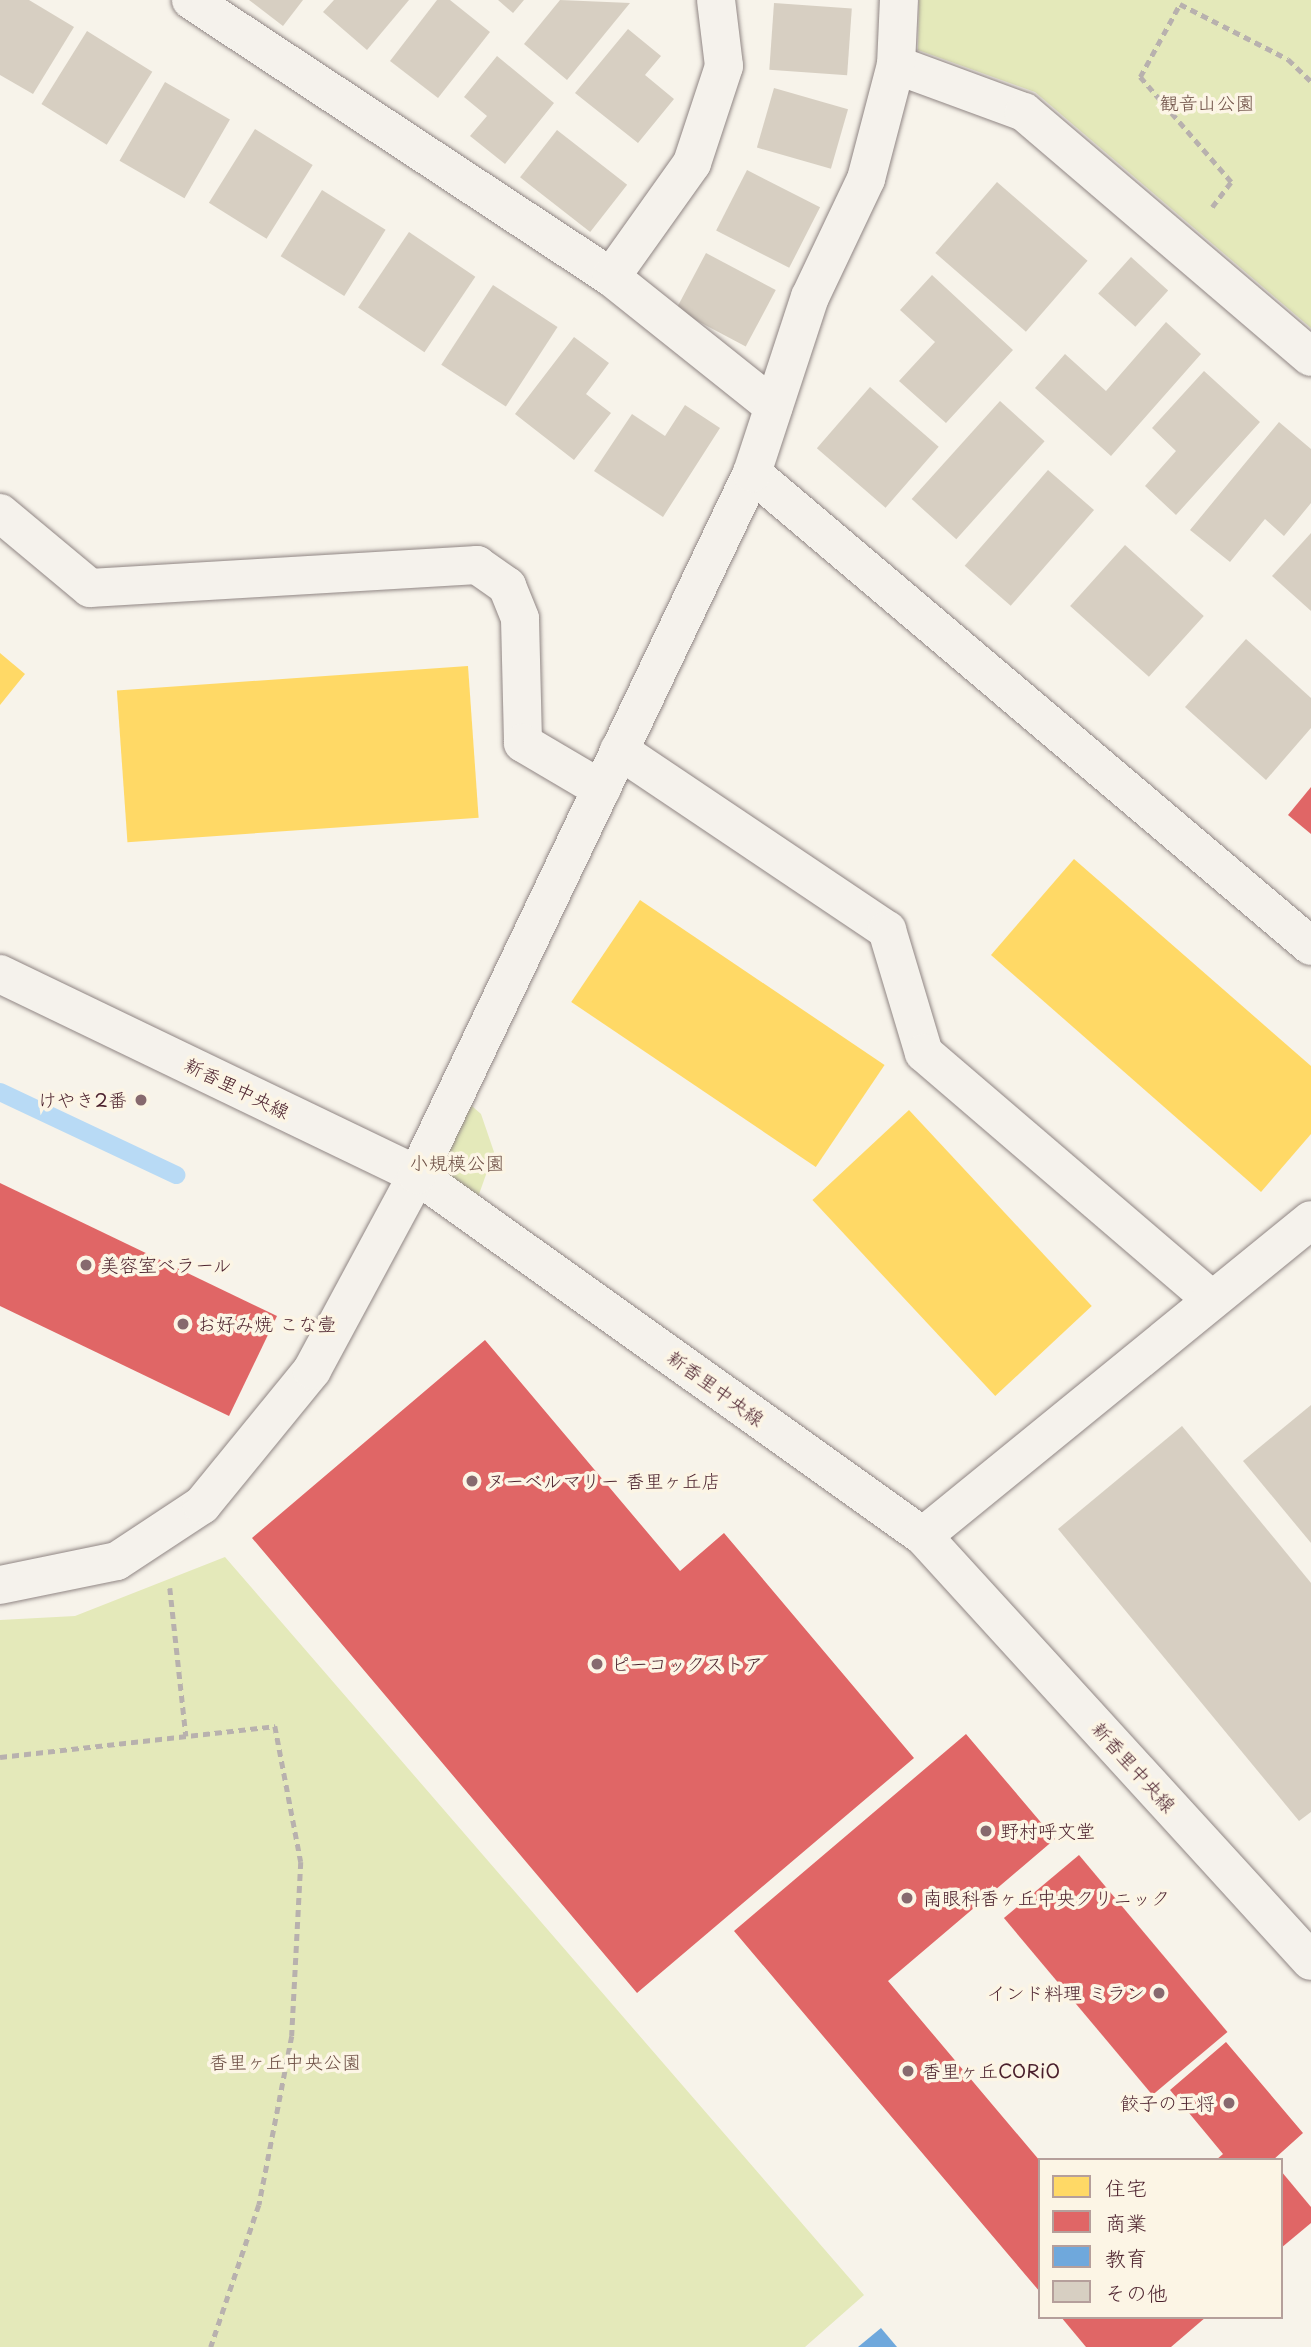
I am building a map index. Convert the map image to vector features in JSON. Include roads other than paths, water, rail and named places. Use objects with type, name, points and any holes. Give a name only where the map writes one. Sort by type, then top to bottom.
[{"type":"street","points":[[191,0],[611,277],[774,407]]},
{"type":"street","points":[[611,277],[692,163],[724,66],[716,0]]},
{"type":"street","points":[[0,1586],[117,1560],[202,1505],[312,1370],[417,1175],[752,473],[810,297],[866,179],[896,65],[899,0]]},
{"type":"street","points":[[896,65],[1024,112],[1311,357]]},
{"type":"street","points":[[752,473],[1311,946]]},
{"type":"street","points":[[0,513],[90,588],[477,565],[507,586],[520,619],[523,743],[601,789]]},
{"type":"street","points":[[620,750],[887,930],[924,1053],[1212,1300]]},
{"type":"street","name":"新香里中央線","points":[[0,974],[417,1175],[923,1536],[1311,1961]]},
{"type":"street","points":[[923,1536],[1311,1220]]},
{"type":"waterway","points":[[0,1092],[176,1175]]},
{"type":"place","name":"けやき2番","points":[[141,1100]]},
{"type":"place","name":"美容室べラール","points":[[86,1265]]},
{"type":"place","name":"お好み焼 こな壹","points":[[183,1324]]},
{"type":"place","name":"ヌーベルマリー 香里ヶ丘店","points":[[472,1481]]},
{"type":"place","name":"ピーコックストア","points":[[597,1664]]},
{"type":"place","name":"野村呼文堂","points":[[986,1831]]},
{"type":"place","name":"南眼科香ヶ丘中央クリニック","points":[[907,1898]]},
{"type":"place","name":"インド料理 ミラン","points":[[1159,1993]]},
{"type":"place","name":"香里ヶ丘CORiO","points":[[908,2071]]},
{"type":"place","name":"餃子の王将","points":[[1229,2103]]},
{"type":"park label","name":"観音山公園","points":[[1207,103]]},
{"type":"park label","name":"小規模公園","points":[[457,1163]]},
{"type":"park label","name":"香里ヶ丘中央公園","points":[[285,2062]]}]
